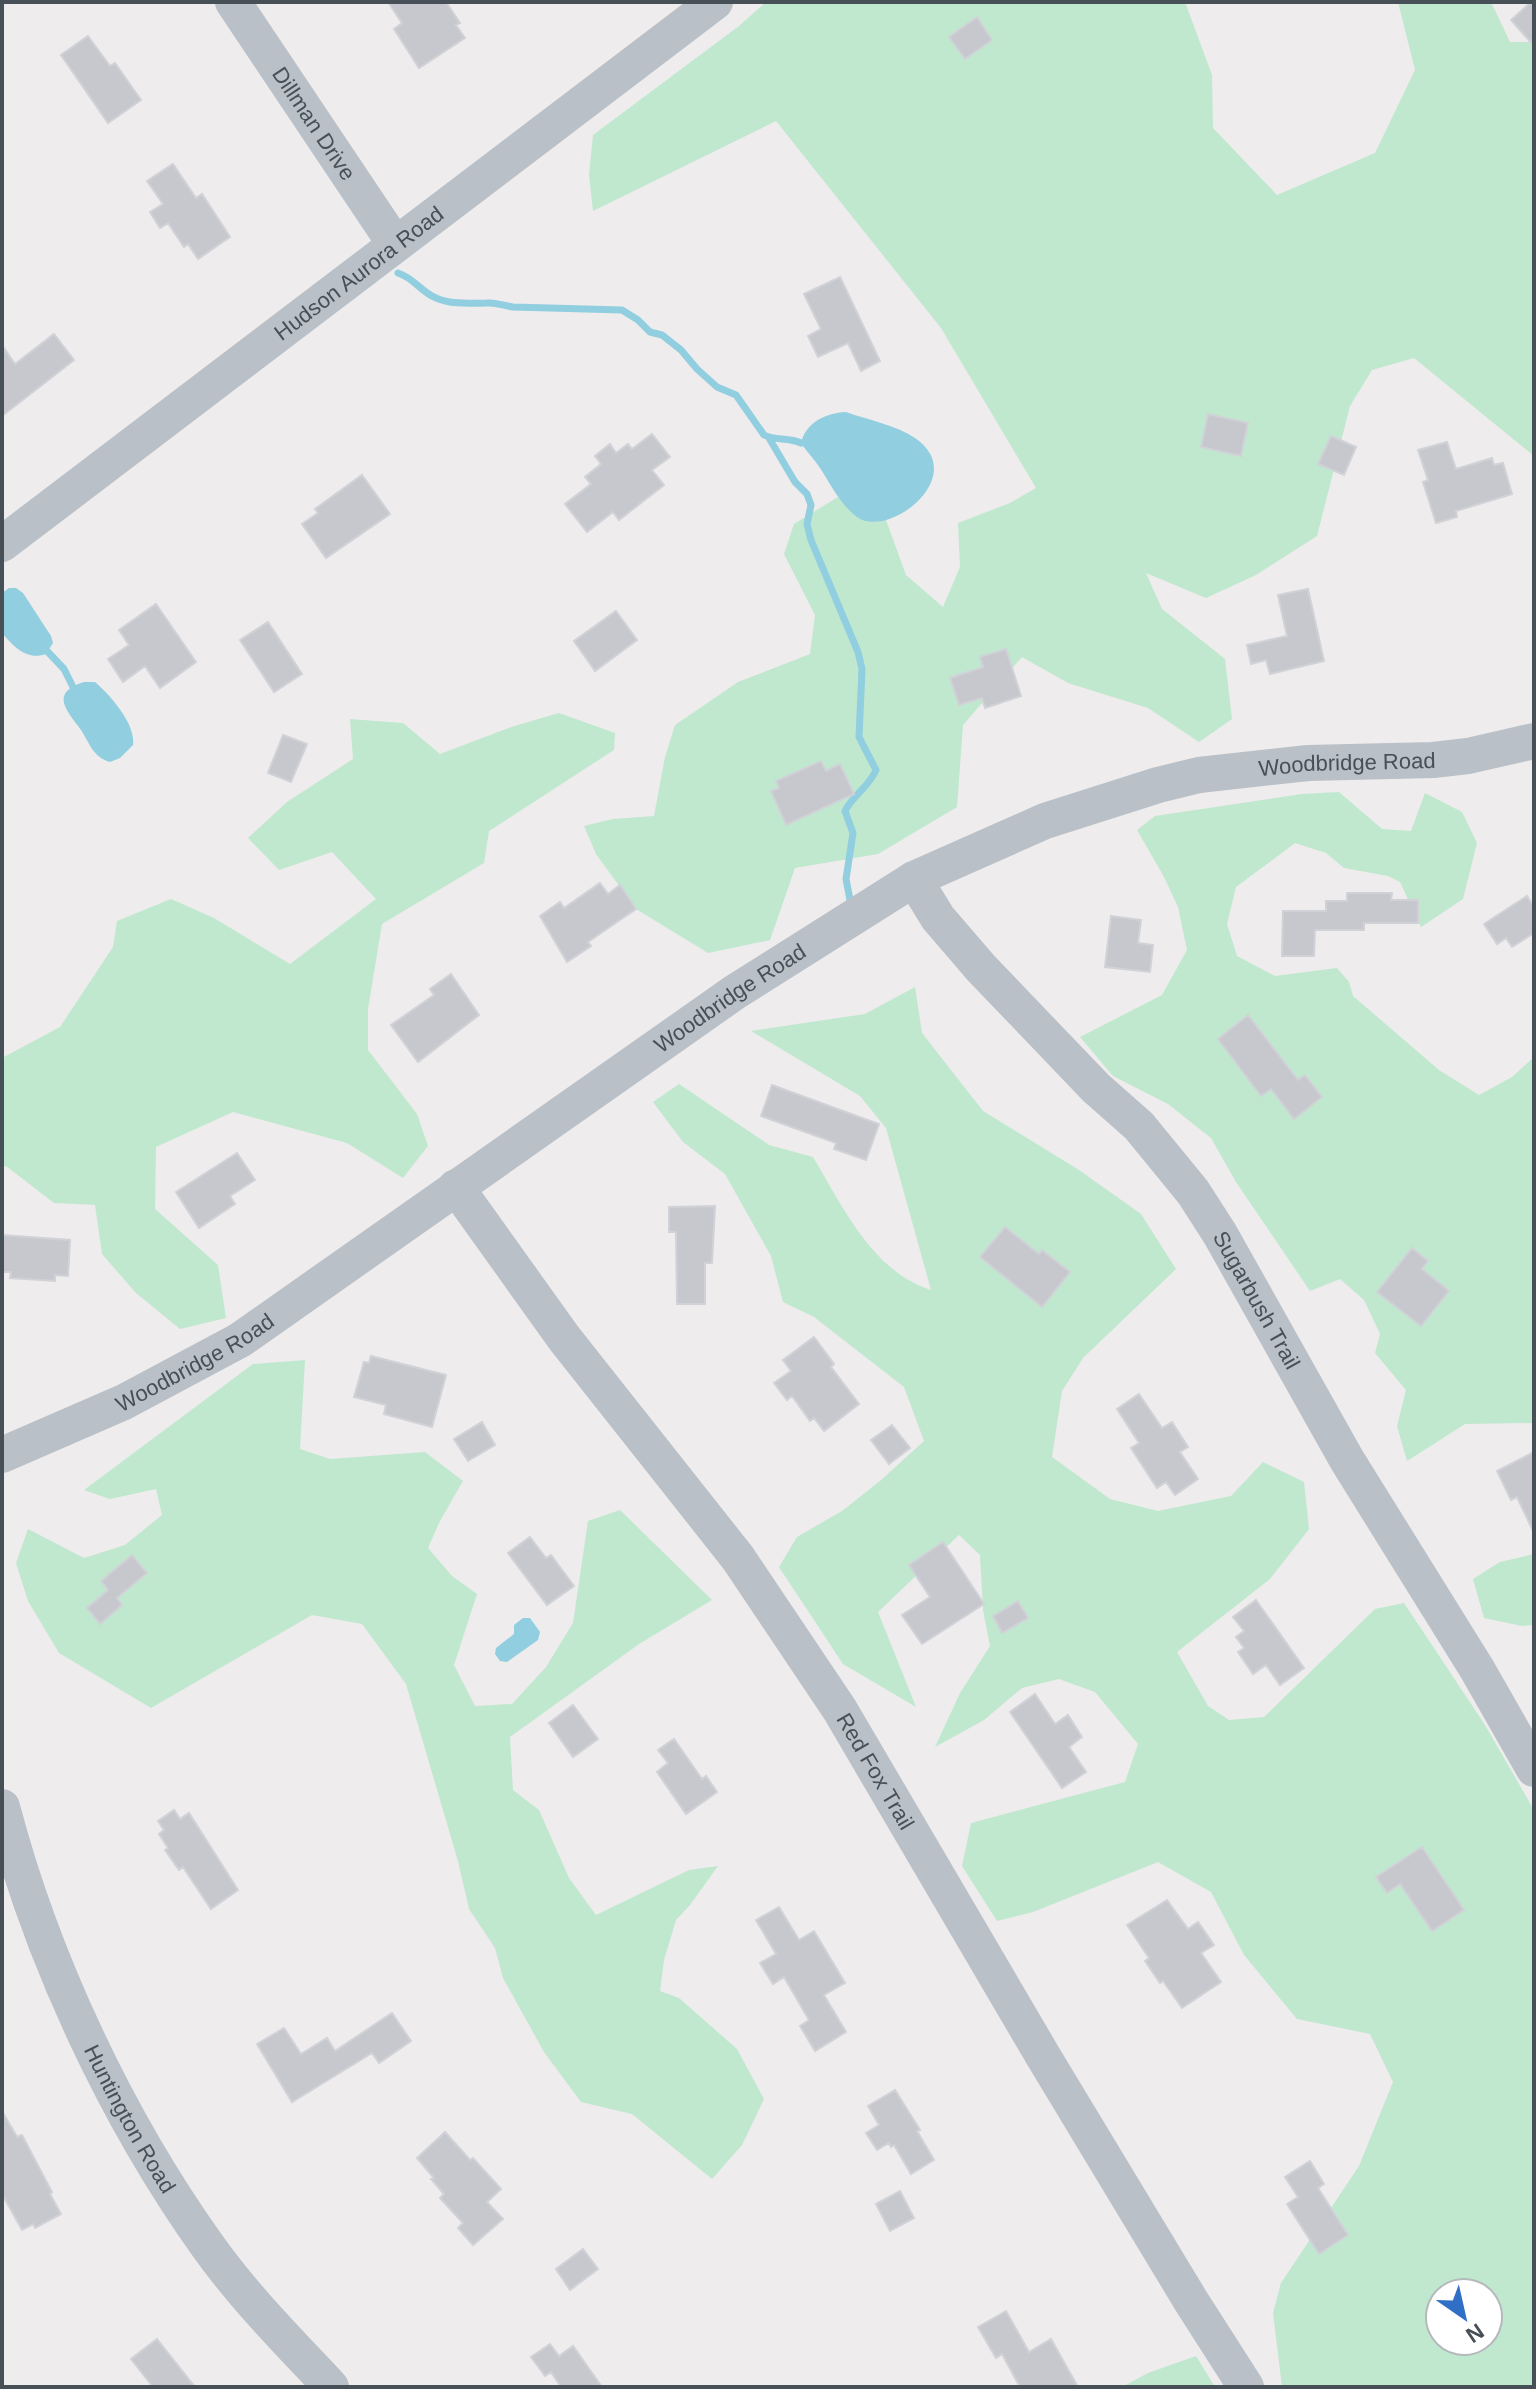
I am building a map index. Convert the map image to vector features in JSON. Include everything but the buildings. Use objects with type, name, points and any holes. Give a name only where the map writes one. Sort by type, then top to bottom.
[{"type":"street","name":"Dillman Drive","points":[[233,2],[395,244]]},
{"type":"street","name":"Hudson Aurora Road","points":[[2,544],[715,2]]},
{"type":"street","name":"Woodbridge Road","points":[[2,1455],[124,1402],[240,1340],[735,992],[914,879],[1045,821],[1199,775],[1308,763],[1433,760],[1468,756],[1534,741]]},
{"type":"street","name":"Sugarbush Trail","points":[[914,879],[938,918],[981,968],[1096,1088],[1139,1126],[1193,1192],[1220,1234],[1347,1460],[1477,1669],[1534,1769]]},
{"type":"street","name":"Red Fox Trail","points":[[456,1187],[564,1338],[738,1558],[840,1710],[1043,2056],[1246,2387]]},
{"type":"street","name":"Huntington Road","points":[[2,1807],[69,2002],[132,2127],[207,2246],[265,2318],[331,2387]]},
{"type":"green space","points":[[766,2],[1185,2],[1212,75],[1213,128],[1277,195],[1375,153],[1415,70],[1398,2],[1491,2],[1510,42],[1534,42],[1534,456],[1414,358],[1372,370],[1350,406],[1317,536],[1256,575],[1206,598],[1146,573],[1162,609],[1225,659],[1232,719],[1199,742],[1148,708],[1068,683],[1022,657],[963,725],[957,807],[878,854],[795,868],[770,940],[708,953],[636,909],[596,854],[584,826],[613,819],[654,816],[665,757],[675,725],[738,682],[810,654],[815,615],[784,554],[794,524],[838,497],[864,518],[886,520],[906,575],[943,607],[960,567],[958,523],[1010,503],[1036,488],[941,328],[776,121],[593,211],[589,175],[593,135],[739,26]]},
{"type":"green space","points":[[559,713],[615,733],[614,750],[489,831],[484,863],[382,924],[368,1009],[368,1050],[417,1114],[428,1146],[403,1178],[347,1143],[233,1112],[156,1147],[155,1209],[218,1265],[226,1318],[180,1329],[136,1293],[102,1254],[95,1205],[54,1203],[6,1166],[2,1167],[2,1058],[60,1027],[113,947],[117,921],[171,899],[214,918],[290,964],[376,899],[332,852],[279,870],[248,838],[287,802],[353,759],[350,719],[403,723],[440,754]]},
{"type":"green space","points":[[1339,792],[1382,829],[1411,831],[1425,793],[1462,812],[1477,843],[1463,899],[1421,927],[1400,882],[1388,876],[1344,868],[1326,853],[1295,843],[1236,887],[1227,924],[1237,956],[1275,976],[1337,968],[1349,982],[1353,996],[1439,1070],[1479,1095],[1512,1077],[1534,1057],[1534,1423],[1465,1424],[1407,1461],[1397,1426],[1406,1390],[1375,1353],[1380,1334],[1364,1300],[1340,1279],[1310,1291],[1236,1182],[1211,1138],[1168,1104],[1113,1076],[1080,1037],[1162,995],[1187,950],[1178,907],[1137,830],[1155,816],[1302,794]]},
{"type":"green space","points":[[915,987],[922,1033],[983,1111],[1079,1170],[1141,1214],[1176,1269],[1083,1358],[1062,1391],[1052,1457],[1110,1499],[1158,1511],[1231,1496],[1263,1462],[1304,1482],[1309,1529],[1270,1579],[1177,1652],[1208,1706],[1229,1720],[1264,1717],[1375,1609],[1404,1603],[1485,1725],[1534,1810],[1534,2387],[1282,2387],[1273,2313],[1281,2283],[1359,2166],[1393,2082],[1370,2034],[1297,2019],[1244,1955],[1211,1892],[1158,1862],[1033,1912],[997,1921],[962,1866],[971,1823],[1125,1782],[1138,1744],[1095,1692],[1059,1679],[1022,1688],[984,1720],[935,1747],[960,1693],[990,1646],[983,1610],[980,1555],[959,1535],[878,1612],[916,1707],[843,1664],[779,1567],[797,1537],[842,1511],[924,1441],[904,1387],[814,1317],[783,1302],[771,1256],[725,1174],[683,1142],[653,1102],[679,1084],[769,1145],[813,1157],[848,1216],[876,1253],[910,1281],[931,1290],[886,1128],[860,1096],[751,1031],[865,1014]]},
{"type":"green space","points":[[305,1360],[300,1449],[330,1459],[425,1452],[463,1481],[428,1548],[452,1576],[477,1594],[454,1665],[475,1706],[512,1704],[546,1667],[573,1623],[588,1521],[620,1510],[712,1600],[639,1644],[510,1737],[513,1790],[539,1810],[569,1878],[596,1915],[689,1870],[718,1866],[676,1920],[664,1960],[660,1991],[679,1998],[737,2049],[764,2099],[742,2145],[712,2179],[632,2114],[581,2102],[544,2052],[503,1978],[495,1948],[469,1909],[406,1684],[362,1624],[312,1615],[151,1708],[59,1653],[28,1601],[16,1563],[28,1529],[84,1558],[125,1545],[162,1515],[156,1489],[110,1499],[84,1490],[253,1364]]},
{"type":"green space","points":[[1534,1554],[1534,1625],[1522,1626],[1484,1618],[1473,1579],[1500,1562]]},
{"type":"green space","points":[[1196,2356],[1215,2387],[1122,2387],[1148,2373]]},
{"type":"water","points":[[846,412],[907,433],[930,453],[934,470],[929,486],[919,500],[904,512],[887,520],[871,522],[857,517],[841,500],[801,443],[812,424],[831,414]]},
{"type":"water","points":[[9,588],[23,593],[51,636],[53,643],[46,654],[27,654],[2,633],[2,593]]},
{"type":"water","points":[[84,682],[95,682],[114,702],[133,737],[133,745],[120,758],[110,762],[92,749],[64,703],[67,692]]},
{"type":"water","points":[[523,1618],[530,1618],[540,1632],[538,1640],[507,1662],[500,1661],[495,1654],[496,1648],[514,1634],[514,1625]]},
{"type":"waterway","points":[[398,273],[431,295],[448,302],[622,310],[650,332],[662,335],[681,350],[717,387],[736,395],[764,435],[801,443]]},
{"type":"waterway","points":[[769,438],[795,482],[807,494],[811,505],[807,524],[811,540],[858,652],[862,669],[859,737],[876,770],[845,811],[853,833],[846,879],[850,900]]},
{"type":"waterway","points":[[48,652],[64,669],[73,687]]}]
